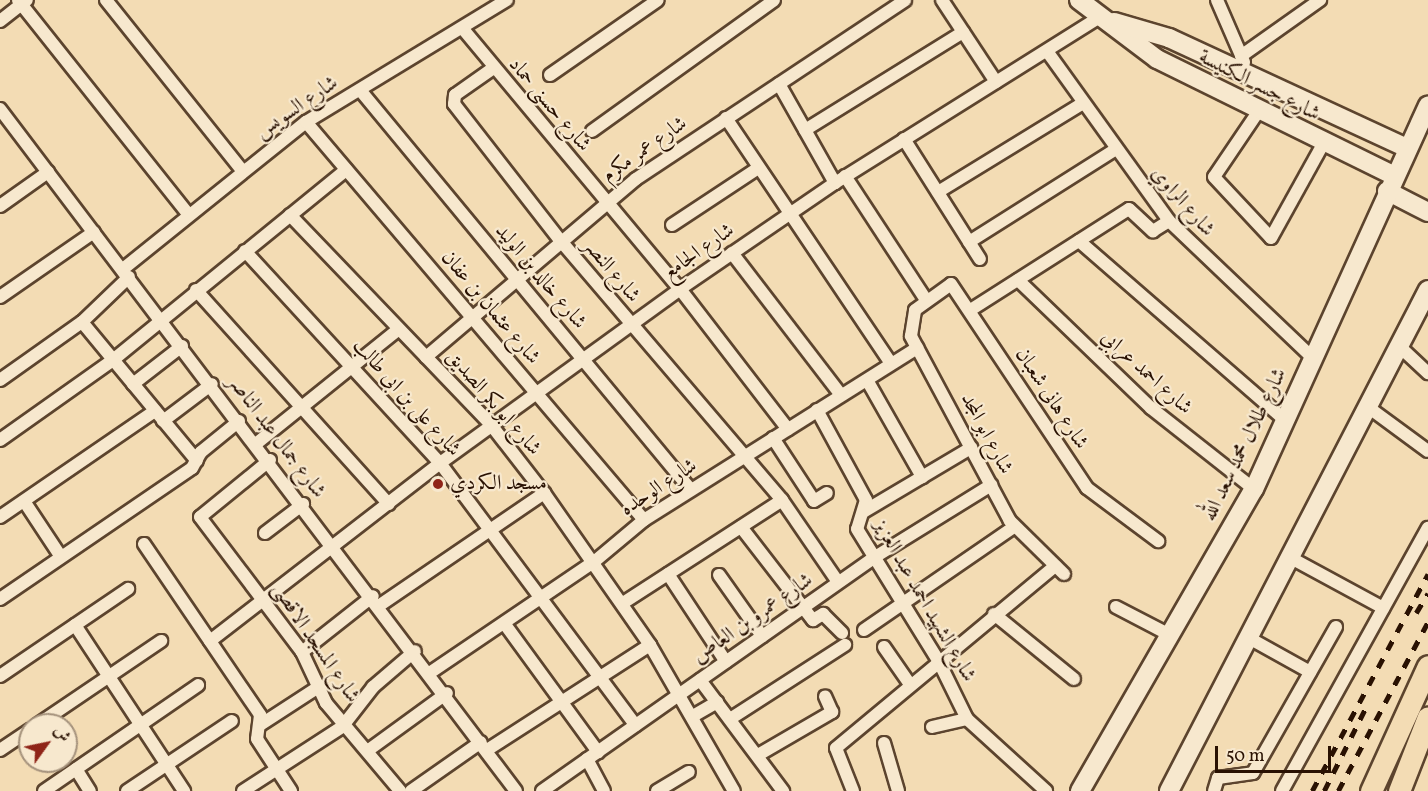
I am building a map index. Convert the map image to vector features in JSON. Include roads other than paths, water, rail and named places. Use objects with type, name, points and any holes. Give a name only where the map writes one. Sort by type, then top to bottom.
[{"type":"highway","points":[[1371,791],[1428,666]]},
{"type":"highway","points":[[1399,791],[1428,717]]},
{"type":"main road","name":"شارع جسر الكنيسة","points":[[1079,0],[1108,19],[1157,59],[1323,144],[1390,183],[1428,212]]},
{"type":"main road","name":"شارع جسر الكنيسة","points":[[1108,19],[1169,38],[1251,80],[1405,147]]},
{"type":"main road","name":"شارع طلال محمد سعد الله","points":[[1080,791],[1254,489],[1405,147],[1428,106]]},
{"type":"main road","points":[[1169,791],[1428,290]]},
{"type":"street","points":[[106,0],[241,169]]},
{"type":"street","name":"شارع السويس","points":[[0,380],[82,322],[126,273],[188,214],[241,169],[306,122],[463,29],[507,0]]},
{"type":"street","points":[[550,75],[658,0]]},
{"type":"street","name":"شارع عمر مكرم","points":[[426,357],[605,202],[726,118],[905,0]]},
{"type":"street","points":[[942,0],[996,82]]},
{"type":"street","points":[[1217,0],[1251,80]]},
{"type":"street","points":[[1241,56],[1320,0]]},
{"type":"street","points":[[0,21],[22,1],[188,214]]},
{"type":"street","points":[[592,130],[772,1]]},
{"type":"street","name":"شارع الجامع","points":[[210,641],[336,547],[440,463],[680,289],[788,214],[996,82],[1047,51],[1108,19]]},
{"type":"street","name":"شارع حسنى حماد","points":[[463,29],[492,69],[680,289],[788,429]]},
{"type":"street","points":[[805,130],[963,32]]},
{"type":"street","name":"شارع الراوي","points":[[1047,51],[1169,221],[1312,357]]},
{"type":"street","name":"شارع النصر","points":[[492,69],[452,101],[560,240],[782,500],[838,582]]},
{"type":"street","points":[[779,84],[805,130],[926,300]]},
{"type":"street","name":"شارع خالد بن الوليد","points":[[360,90],[691,490]]},
{"type":"street","points":[[938,192],[1083,103]]},
{"type":"street","points":[[1258,112],[1214,177],[1271,238],[1323,144]]},
{"type":"street","name":"شارع جمال عبد الناصر","points":[[1,113],[212,384],[447,693],[515,790]]},
{"type":"street","points":[[726,118],[788,214],[891,364]]},
{"type":"street","name":"شارع عثمان بن عفان","points":[[306,122],[644,520]]},
{"type":"street","points":[[904,139],[980,259]]},
{"type":"street","points":[[969,242],[1116,149]]},
{"type":"street","points":[[672,225],[758,168]]},
{"type":"street","points":[[0,440],[113,360],[160,318],[346,170]]},
{"type":"street","points":[[0,206],[48,172]]},
{"type":"street","points":[[972,309],[1129,209],[1153,231],[1169,221]]},
{"type":"street","name":"شارع ابو بكر الصديق","points":[[290,215],[492,426],[544,493],[595,561],[650,645],[693,716],[734,791]]},
{"type":"street","points":[[0,297],[94,232]]},
{"type":"street","points":[[1079,241],[1285,420]]},
{"type":"street","name":"شارع على بن ابى طالب","points":[[245,251],[440,463],[543,597],[635,725]]},
{"type":"street","points":[[732,253],[841,395]]},
{"type":"street","name":"شارع احمد عرابي","points":[[1017,280],[1151,408],[1254,489]]},
{"type":"street","name":"شارع هانى شعبان","points":[[926,300],[955,284],[1087,488],[1158,541]]},
{"type":"street","points":[[196,290],[389,504]]},
{"type":"street","name":"شارع ابو المجد","points":[[926,300],[910,322],[917,348],[1014,527],[1059,570],[994,614]]},
{"type":"street","points":[[82,322],[197,461]]},
{"type":"street","points":[[256,443],[399,329]]},
{"type":"street","points":[[133,384],[182,346]]},
{"type":"street","points":[[1399,346],[1428,373]]},
{"type":"street","name":"شارع الوحده","points":[[431,672],[595,561],[644,520],[917,348]]},
{"type":"street","points":[[867,380],[922,477]]},
{"type":"street","points":[[164,421],[212,384]]},
{"type":"street","points":[[1368,407],[1428,451]]},
{"type":"street","name":"شارع الشهيد احمد عبد العزيز","points":[[817,410],[865,498],[856,525],[938,660],[967,718],[1046,791]]},
{"type":"street","points":[[0,517],[155,411]]},
{"type":"street","points":[[0,599],[197,461],[239,421]]},
{"type":"street","points":[[773,438],[814,501],[827,493]]},
{"type":"street","points":[[862,512],[971,448]]},
{"type":"street","name":"شارع المسجد الاقصى","points":[[270,460],[200,515],[302,652],[320,686],[326,703],[370,749],[400,791]]},
{"type":"street","name":"شارع عمرو بن العاص","points":[[542,791],[838,582],[991,485]]},
{"type":"street","points":[[302,652],[376,600],[491,529],[544,493]]},
{"type":"street","points":[[623,603],[782,500]]},
{"type":"street","points":[[24,501],[61,557]]},
{"type":"street","points":[[265,533],[303,504]]},
{"type":"street","points":[[730,719],[844,639],[823,614],[813,620],[741,527]]},
{"type":"street","points":[[864,630],[1014,527]]},
{"type":"street","points":[[1282,791],[1428,528]]},
{"type":"street","points":[[144,544],[260,715],[257,740],[291,791]]},
{"type":"street","points":[[1291,558],[1383,608]]},
{"type":"street","points":[[668,574],[726,662]]},
{"type":"street","points":[[720,575],[762,636]]},
{"type":"street","points":[[0,676],[128,590]]},
{"type":"street","points":[[1116,607],[1170,635]]},
{"type":"street","points":[[853,791],[836,748],[909,683],[994,614],[1074,679]]},
{"type":"street","points":[[504,623],[561,702],[592,756],[604,791]]},
{"type":"street","points":[[75,625],[184,791]]},
{"type":"street","points":[[1214,791],[1218,778],[1253,773],[1336,627]]},
{"type":"street","points":[[1250,638],[1310,672]]},
{"type":"street","points":[[55,713],[161,640]]},
{"type":"street","points":[[411,791],[561,702],[650,645]]},
{"type":"street","points":[[884,647],[909,683]]},
{"type":"street","points":[[243,791],[346,722],[373,687],[415,651]]},
{"type":"street","points":[[700,680],[783,791]]},
{"type":"street","points":[[78,768],[198,685]]},
{"type":"street","points":[[260,725],[320,686]]},
{"type":"street","points":[[370,749],[447,693]]},
{"type":"street","points":[[758,755],[832,712],[825,696]]},
{"type":"street","points":[[693,716],[717,702]]},
{"type":"street","points":[[932,727],[967,718]]},
{"type":"street","points":[[126,791],[232,722]]},
{"type":"street","points":[[0,750],[18,738]]},
{"type":"street","points":[[884,743],[898,791]]},
{"type":"street","points":[[78,772],[90,791]]},
{"type":"street","points":[[657,791],[689,772]]},
{"type":"street","points":[[44,791],[70,773]]},
{"type":"railway","points":[[1312,791],[1428,574]]},
{"type":"railway","points":[[1416,613],[1428,593]]},
{"type":"railway","points":[[1338,791],[1428,622]]},
{"type":"railway","points":[[1324,791],[1365,709]]},
{"type":"place","name":"مسجد الكردي","points":[[438,484]]}]
